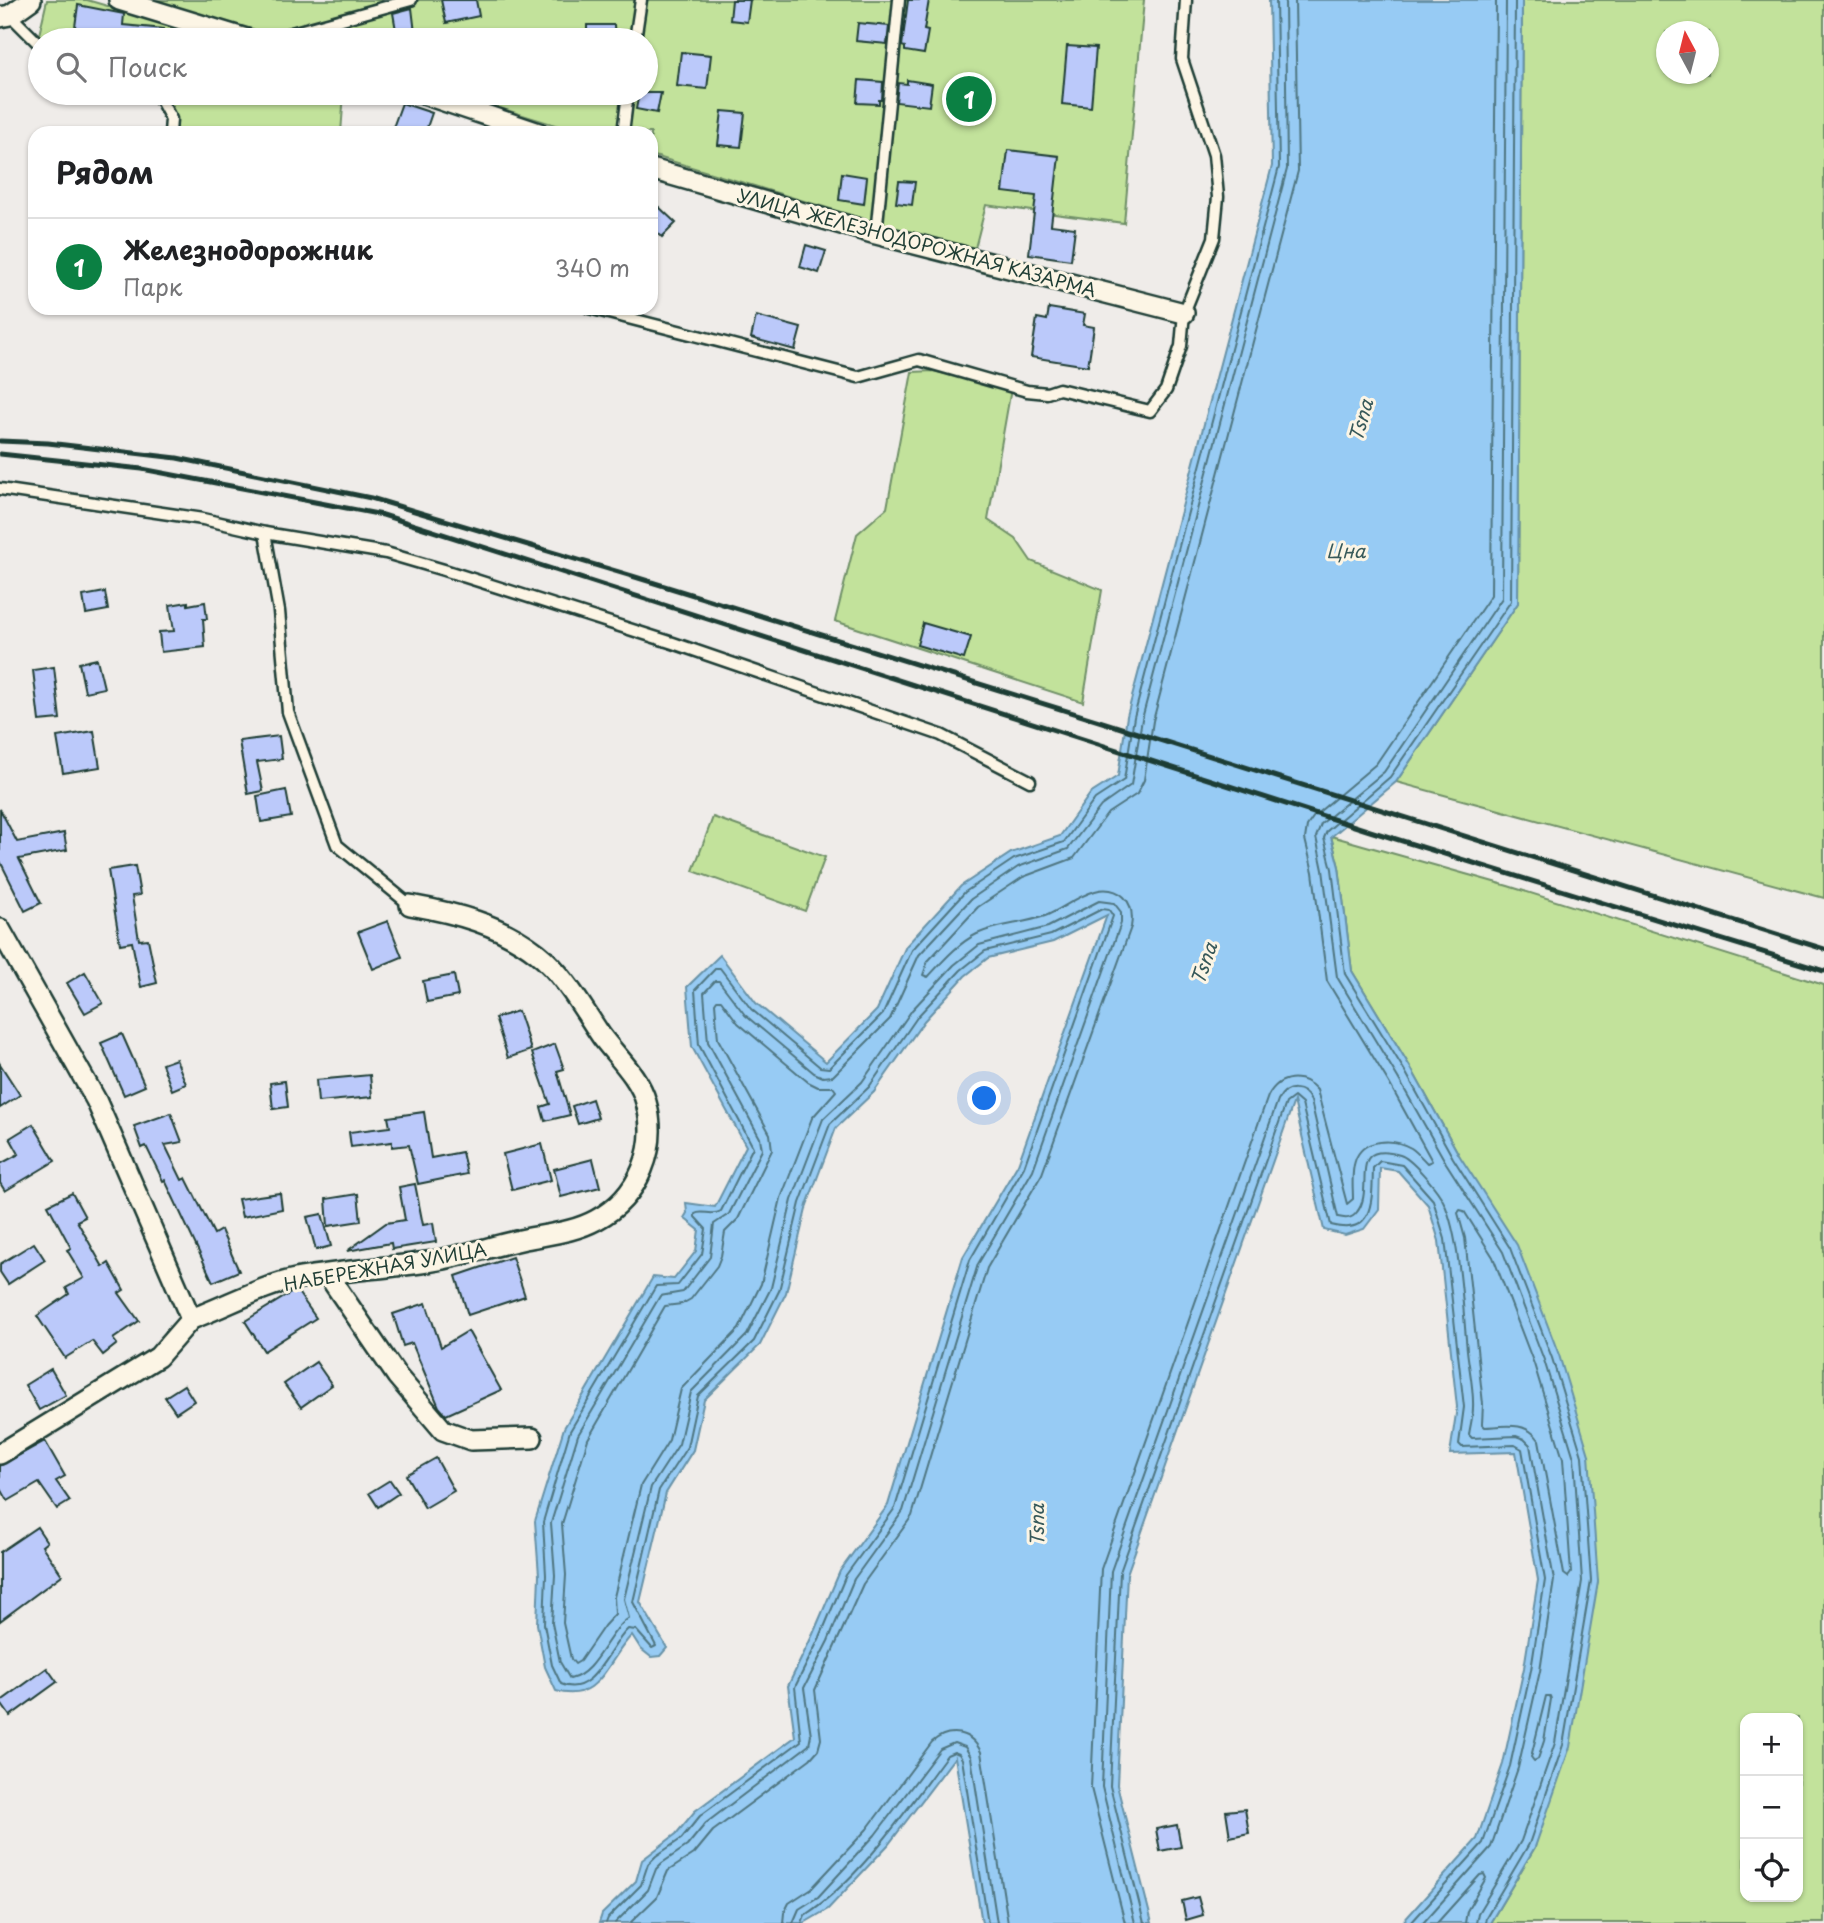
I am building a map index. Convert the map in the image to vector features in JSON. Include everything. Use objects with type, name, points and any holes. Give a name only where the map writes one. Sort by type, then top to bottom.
[{"type":"street","points":[[5,16],[31,0]]},
{"type":"street","points":[[119,0],[211,28]]},
{"type":"street","points":[[456,105],[518,126]]},
{"type":"street","name":"УЛИЦА ЖЕЛЕЗНОДОРОЖНАЯ КАЗАРМА","points":[[658,171],[876,234],[1185,313]]},
{"type":"street","name":"НАБЕРЕЖНАЯ УЛИЦА","points":[[191,1319],[281,1282],[429,1261],[572,1230],[596,1220],[612,1209],[645,1166],[650,1148],[651,1128],[646,1100],[636,1082],[556,973],[538,954],[503,931],[454,913],[410,905]]},
{"type":"street","points":[[0,929],[96,1100],[191,1319],[158,1357],[0,1454]]},
{"type":"street","points":[[328,1275],[397,1376],[443,1430],[471,1440],[532,1438]]},
{"type":"lane","points":[[310,28],[411,0]]},
{"type":"lane","points":[[637,28],[641,0]]},
{"type":"lane","points":[[876,234],[899,0]]},
{"type":"lane","points":[[616,315],[858,377],[919,360],[1027,391],[1047,393],[1059,389],[1150,411],[1166,390],[1181,346],[1185,313],[1214,237],[1218,197],[1214,155],[1182,59],[1186,0]]},
{"type":"lane","points":[[5,16],[28,36]]},
{"type":"lane","points":[[163,105],[171,119],[170,126]]},
{"type":"lane","points":[[624,126],[626,105]]},
{"type":"lane","points":[[0,489],[204,519],[265,533],[386,554],[443,569],[673,643],[941,735],[1030,780]]},
{"type":"lane","points":[[265,533],[279,611],[288,712],[337,845],[410,905]]},
{"type":"green space","points":[[47,0],[87,0],[183,28],[41,28]]},
{"type":"green space","points":[[130,0],[1144,0],[1124,223],[986,205],[974,252],[658,157],[658,126],[558,126],[490,105],[658,105],[658,28],[229,28]]},
{"type":"green space","points":[[1522,0],[1824,0],[1824,898],[1396,782],[1518,603]]},
{"type":"green space","points":[[168,105],[343,105],[342,126],[173,126],[174,117]]},
{"type":"green space","points":[[933,371],[1011,389],[988,520],[1016,539],[1031,561],[1102,590],[1083,702],[835,621],[857,534],[887,508],[912,372]]},
{"type":"green space","points":[[713,817],[825,857],[805,911],[693,871]]},
{"type":"green space","points":[[1331,836],[1508,886],[1824,985],[1824,1923],[1490,1923],[1535,1847],[1598,1582],[1459,1155],[1412,1070],[1352,971],[1339,867]]},
{"type":"water","name":"Цна","points":[[1269,0],[1522,0],[1518,603],[1396,782],[1331,837],[1339,867],[1352,971],[1412,1070],[1459,1155],[1517,1245],[1559,1355],[1589,1455],[1598,1582],[1570,1747],[1535,1847],[1490,1923],[1402,1923],[1477,1839],[1503,1764],[1524,1668],[1538,1580],[1516,1452],[1450,1454],[1457,1407],[1439,1241],[1428,1205],[1398,1171],[1380,1168],[1379,1209],[1364,1229],[1345,1235],[1324,1230],[1294,1101],[1127,1574],[1117,1785],[1152,1923],[982,1923],[955,1757],[888,1845],[828,1909],[804,1923],[599,1923],[602,1914],[636,1881],[642,1860],[676,1834],[695,1811],[795,1737],[788,1686],[840,1571],[888,1505],[963,1257],[1018,1164],[1107,915],[1053,942],[988,958],[965,976],[924,1021],[874,1092],[836,1128],[807,1205],[786,1293],[760,1345],[704,1400],[693,1450],[666,1493],[640,1602],[667,1648],[660,1656],[651,1657],[641,1649],[632,1635],[593,1686],[571,1693],[556,1691],[545,1667],[537,1624],[539,1575],[535,1521],[564,1428],[653,1277],[674,1279],[696,1251],[699,1230],[684,1218],[687,1213],[686,1203],[715,1207],[746,1146],[692,1047],[687,987],[720,955],[756,1003],[826,1062],[877,1010],[906,946],[961,886],[1011,853],[1060,836],[1090,794],[1118,776],[1127,716],[1272,166]]},
{"type":"building","points":[[441,0],[476,0],[479,16],[446,23]]},
{"type":"building","points":[[732,0],[750,0],[747,22],[730,20]]},
{"type":"building","points":[[908,0],[929,0],[924,30],[928,31],[924,54],[905,51],[902,46]]},
{"type":"building","points":[[78,5],[124,14],[123,25],[154,28],[75,28]]},
{"type":"building","points":[[412,8],[414,28],[396,28],[393,13]]},
{"type":"building","points":[[858,23],[889,26],[887,44],[856,41]]},
{"type":"building","points":[[587,25],[614,25],[614,28],[587,28]]},
{"type":"building","points":[[1067,46],[1096,48],[1091,107],[1062,104]]},
{"type":"building","points":[[681,52],[711,55],[707,89],[677,86]]},
{"type":"building","points":[[859,80],[883,82],[882,100],[879,100],[879,104],[857,103]]},
{"type":"building","points":[[907,80],[932,84],[929,106],[896,102],[898,83],[907,84]]},
{"type":"building","points":[[658,93],[661,93],[657,113],[636,109],[637,105],[658,105]]},
{"type":"building","points":[[401,105],[432,113],[427,126],[394,126]]},
{"type":"building","points":[[722,111],[745,113],[741,147],[718,145]]},
{"type":"building","points":[[1008,150],[1059,156],[1051,225],[1075,228],[1071,260],[1029,254],[1036,196],[1003,192]]},
{"type":"building","points":[[842,173],[867,177],[864,204],[839,200]]},
{"type":"building","points":[[899,181],[915,182],[912,205],[896,203]]},
{"type":"building","points":[[658,208],[676,223],[662,237],[658,233]]},
{"type":"building","points":[[806,245],[826,251],[819,273],[800,267]]},
{"type":"building","points":[[1049,308],[1085,314],[1083,325],[1094,327],[1088,366],[1031,357],[1037,318],[1047,320]]},
{"type":"building","points":[[756,316],[801,328],[795,350],[751,338]]},
{"type":"building","points":[[105,592],[108,610],[86,614],[83,596]]},
{"type":"building","points":[[188,602],[188,605],[205,602],[205,647],[161,652],[159,632],[174,631],[170,605]]},
{"type":"building","points":[[923,623],[971,637],[964,659],[917,645]]},
{"type":"building","points":[[97,659],[104,688],[85,692],[79,663]]},
{"type":"building","points":[[54,667],[60,719],[39,721],[33,670]]},
{"type":"building","points":[[94,731],[100,767],[63,773],[57,737]]},
{"type":"building","points":[[279,736],[282,759],[257,762],[263,791],[248,794],[239,741]]},
{"type":"building","points":[[286,790],[291,817],[261,822],[257,796]]},
{"type":"building","points":[[0,809],[17,842],[64,833],[67,850],[19,859],[41,903],[25,911],[0,861]]},
{"type":"building","points":[[135,866],[140,895],[132,896],[139,940],[148,939],[157,983],[141,987],[132,942],[120,944],[108,870]]},
{"type":"building","points":[[388,921],[402,957],[373,969],[358,932]]},
{"type":"building","points":[[85,972],[103,1003],[85,1013],[67,983]]},
{"type":"building","points":[[454,975],[458,996],[427,1002],[423,981]]},
{"type":"building","points":[[518,1011],[531,1050],[508,1058],[495,1018]]},
{"type":"building","points":[[122,1034],[145,1086],[124,1095],[101,1043]]},
{"type":"building","points":[[555,1044],[564,1069],[557,1071],[570,1115],[545,1121],[541,1107],[550,1104],[532,1053]]},
{"type":"building","points":[[176,1059],[186,1084],[172,1090],[162,1064]]},
{"type":"building","points":[[0,1064],[20,1095],[0,1108]]},
{"type":"building","points":[[370,1075],[372,1097],[318,1102],[316,1080]]},
{"type":"building","points":[[285,1081],[288,1107],[273,1109],[270,1083]]},
{"type":"building","points":[[592,1099],[598,1118],[578,1124],[572,1106]]},
{"type":"building","points":[[424,1112],[431,1158],[462,1152],[467,1174],[418,1184],[409,1145],[392,1147],[392,1142],[351,1147],[349,1132],[390,1127],[388,1117]]},
{"type":"building","points":[[171,1113],[182,1142],[165,1145],[182,1180],[186,1178],[214,1234],[221,1230],[239,1271],[213,1282],[165,1180],[163,1181],[146,1146],[142,1148],[134,1126]]},
{"type":"building","points":[[33,1124],[55,1161],[5,1191],[0,1183],[0,1164],[19,1154],[10,1138]]},
{"type":"building","points":[[542,1144],[551,1180],[512,1190],[503,1154]]},
{"type":"building","points":[[593,1159],[600,1187],[561,1197],[554,1169]]},
{"type":"building","points":[[415,1184],[423,1225],[433,1223],[436,1242],[392,1249],[391,1243],[347,1251],[386,1223],[405,1220],[399,1187]]},
{"type":"building","points":[[72,1193],[85,1217],[77,1221],[103,1267],[109,1263],[124,1290],[119,1293],[139,1321],[113,1339],[117,1344],[103,1355],[92,1341],[65,1358],[37,1316],[69,1294],[66,1288],[84,1278],[67,1250],[71,1248],[48,1205]]},
{"type":"building","points":[[280,1193],[282,1209],[242,1217],[238,1199]]},
{"type":"building","points":[[358,1194],[361,1221],[328,1226],[326,1199]]},
{"type":"building","points":[[322,1214],[331,1246],[316,1250],[307,1217]]},
{"type":"building","points":[[34,1243],[45,1260],[8,1284],[0,1272],[0,1264]]},
{"type":"building","points":[[512,1257],[525,1296],[468,1315],[456,1276]]},
{"type":"building","points":[[297,1291],[316,1318],[264,1351],[245,1321]]},
{"type":"building","points":[[426,1303],[441,1347],[468,1331],[501,1390],[446,1415],[439,1407],[412,1343],[403,1346],[393,1314]]},
{"type":"building","points":[[316,1362],[332,1385],[301,1407],[284,1384]]},
{"type":"building","points":[[51,1369],[66,1395],[39,1410],[25,1385]]},
{"type":"building","points":[[184,1385],[194,1401],[176,1413],[165,1397]]},
{"type":"building","points":[[45,1441],[65,1476],[56,1481],[70,1501],[57,1509],[39,1483],[8,1501],[0,1487],[0,1466]]},
{"type":"building","points":[[436,1458],[454,1491],[425,1508],[406,1475]]},
{"type":"building","points":[[390,1480],[399,1493],[378,1507],[369,1493]]},
{"type":"building","points":[[37,1527],[47,1542],[42,1546],[62,1575],[0,1621],[0,1552]]},
{"type":"building","points":[[47,1668],[57,1682],[10,1716],[0,1702]]},
{"type":"building","points":[[1245,1809],[1249,1833],[1230,1837],[1226,1811]]},
{"type":"building","points":[[1177,1825],[1181,1847],[1160,1851],[1156,1829]]},
{"type":"building","points":[[1198,1897],[1203,1915],[1186,1920],[1182,1901]]},
{"type":"railway","points":[[0,441],[48,443],[177,458],[371,498],[632,576],[1824,949]]},
{"type":"railway","points":[[0,454],[142,469],[383,515],[1370,831],[1824,971]]},
{"type":"place","name":"Железнодорожник","points":[[969,99]]},
{"type":"water label","name":"Tsna","points":[[1360,420]]},
{"type":"water label","name":"Tsna","points":[[1203,963]]},
{"type":"water label","name":"Tsna","points":[[1036,1525]]}]
